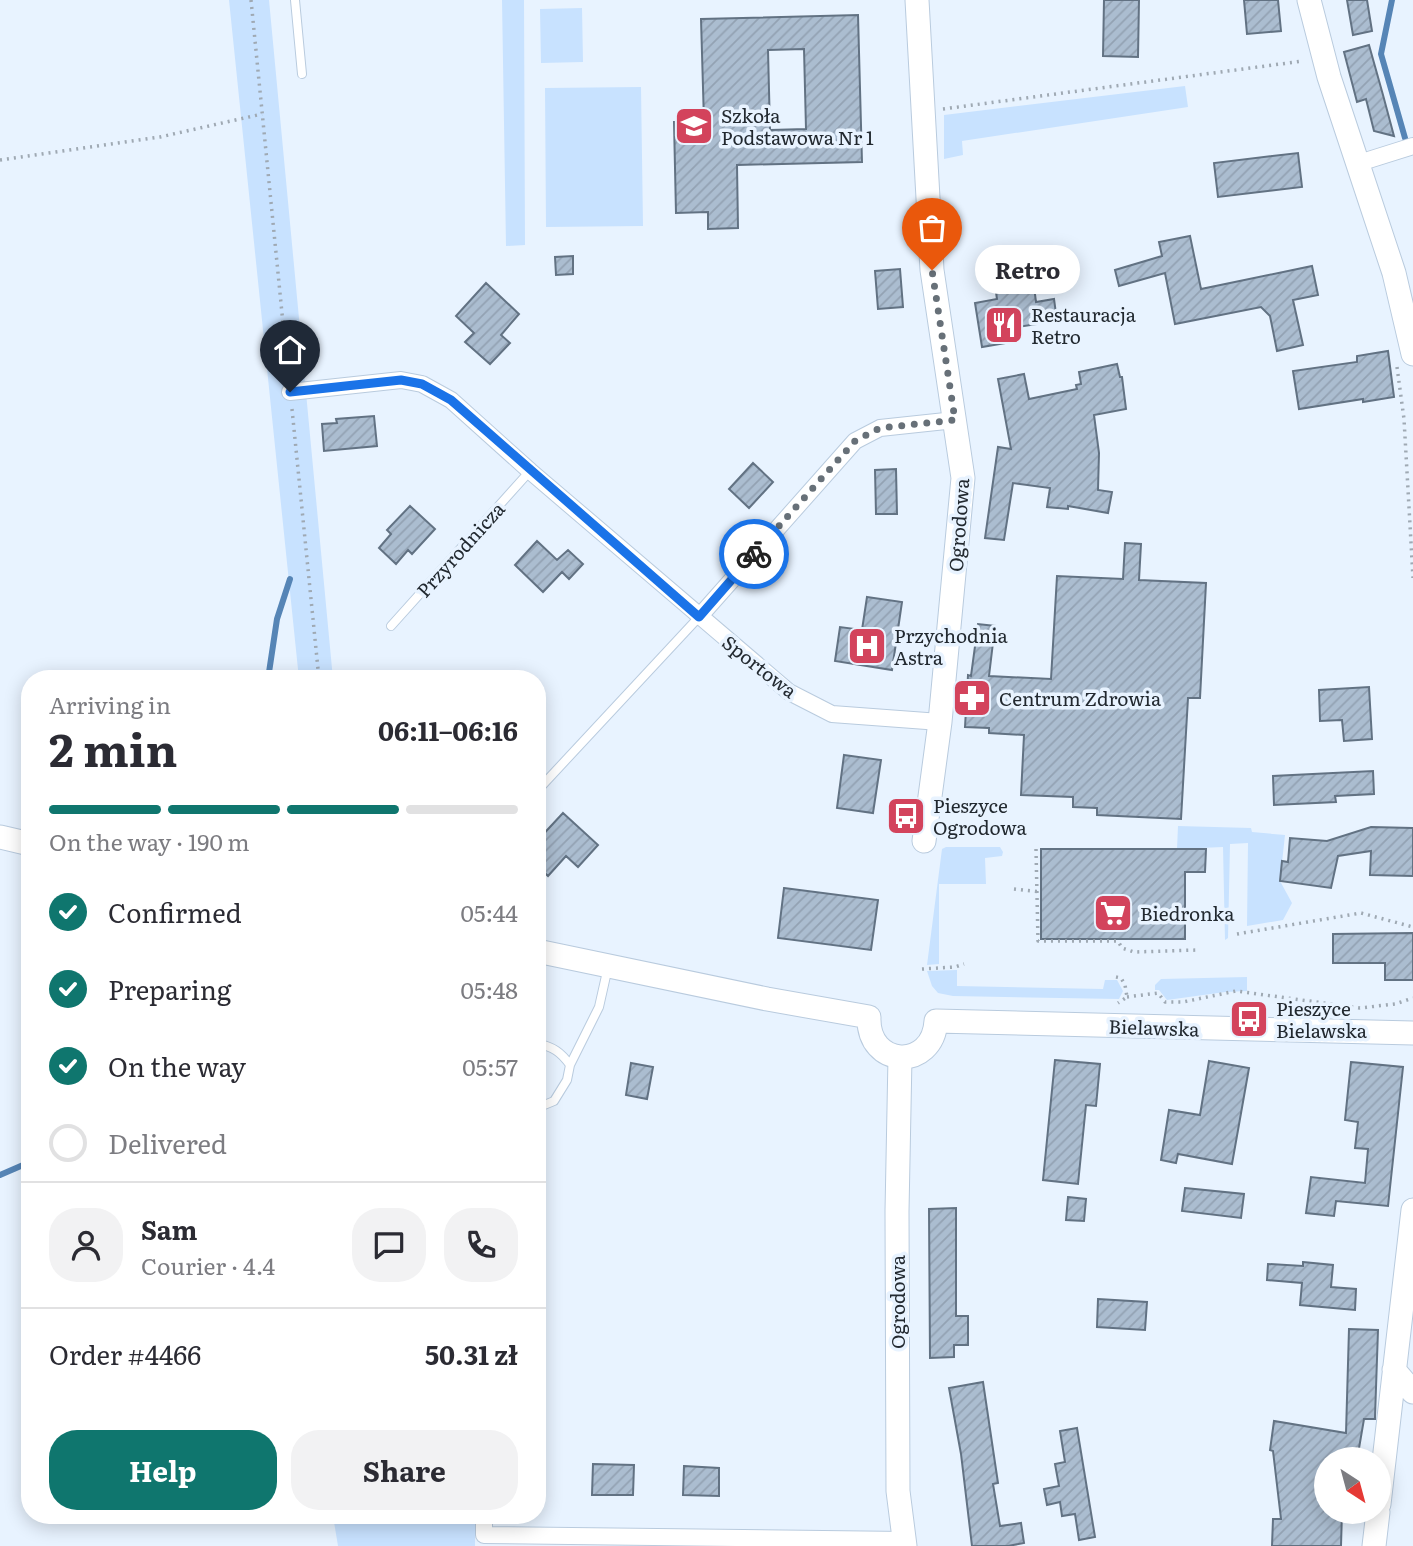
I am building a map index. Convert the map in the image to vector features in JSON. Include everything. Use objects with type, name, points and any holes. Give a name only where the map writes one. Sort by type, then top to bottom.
[{"type":"street","name":"Ogrodowa","points":[[917,0],[932,270],[963,478],[940,722],[924,841]]},
{"type":"street","points":[[1309,0],[1329,77],[1394,273],[1404,356]]},
{"type":"street","points":[[1359,163],[1413,146]]},
{"type":"street","name":"Sportowa","points":[[290,392],[401,380],[422,384],[451,400],[789,692],[832,714],[940,722]]},
{"type":"street","points":[[699,617],[855,441],[880,428],[955,420]]},
{"type":"street","points":[[0,837],[21,842]]},
{"type":"street","points":[[546,953],[767,999],[869,1017],[870,1036],[875,1044],[882,1051],[900,1057]]},
{"type":"street","name":"Bielawska","points":[[900,1057],[919,1053],[926,1047],[932,1039],[936,1021],[1413,1034]]},
{"type":"street","name":"Ogrodowa","points":[[900,1057],[897,1211],[898,1491],[905,1543]]},
{"type":"street","points":[[1385,1447],[1413,1210]]},
{"type":"street","points":[[1394,1370],[1413,1392]]},
{"type":"street","points":[[484,1524],[484,1535],[610,1541],[905,1543]]},
{"type":"street","points":[[1374,1546],[1377,1524]]},
{"type":"lane","points":[[295,0],[303,74]]},
{"type":"lane","name":"Przyrodnicza","points":[[391,626],[530,471]]},
{"type":"lane","points":[[546,781],[699,617]]},
{"type":"lane","points":[[546,1104],[554,1101],[567,1080],[570,1065],[599,1007],[609,965]]},
{"type":"lane","points":[[546,1046],[556,1050],[570,1065]]},
{"type":"path","points":[[251,0],[318,670]]},
{"type":"path","points":[[936,110],[1308,60],[1306,53]]},
{"type":"path","points":[[0,160],[160,137],[262,114]]},
{"type":"path","points":[[1404,356],[1413,578]]},
{"type":"path","points":[[1036,849],[1038,942],[1118,942],[1122,948],[1134,952],[1198,950]]},
{"type":"path","points":[[1014,889],[1038,891]]},
{"type":"path","points":[[1237,934],[1362,914],[1413,927]]},
{"type":"path","points":[[922,969],[964,964]]},
{"type":"path","points":[[1116,977],[1121,978],[1125,985],[1127,997]]},
{"type":"path","points":[[1106,1002],[1119,1003],[1127,997],[1158,993],[1165,1002],[1183,1002],[1236,991],[1360,1008],[1395,1004],[1413,998]]},
{"type":"shaded area","points":[[229,0],[269,0],[332,670],[298,670]]},
{"type":"shaded area","points":[[502,0],[524,0],[525,245],[506,246]]},
{"type":"shaded area","points":[[582,8],[583,62],[541,63],[540,9]]},
{"type":"shaded area","points":[[1185,86],[1188,107],[962,141],[963,155],[944,159],[944,115]]},
{"type":"shaded area","points":[[641,87],[643,226],[546,227],[545,88]]},
{"type":"shaded area","points":[[1178,826],[1251,828],[1252,832],[1285,835],[1280,881],[1292,903],[1283,920],[1247,926],[1248,843],[1230,844],[1228,938],[1225,940],[1223,847],[1177,849]]},
{"type":"shaded area","points":[[1000,847],[1003,852],[1002,856],[985,858],[986,884],[939,884],[939,964],[927,965],[942,849]]},
{"type":"shaded area","points":[[957,970],[957,986],[1103,989],[1105,980],[1117,980],[1123,991],[1119,999],[953,996],[938,993],[932,986],[927,971]]},
{"type":"shaded area","points":[[1247,977],[1247,991],[1167,1000],[1159,990],[1155,990],[1155,985],[1161,979]]},
{"type":"shaded area","points":[[334,1524],[475,1524],[475,1546],[338,1546]]},
{"type":"building","points":[[1104,0],[1139,0],[1138,57],[1103,56]]},
{"type":"building","points":[[1244,0],[1278,0],[1281,31],[1247,34]]},
{"type":"building","points":[[1347,0],[1367,0],[1372,31],[1353,35]]},
{"type":"building","points":[[858,15],[862,162],[737,165],[738,228],[708,229],[708,212],[676,213],[674,122],[704,122],[701,19]],"holes":[[[804,49],[806,129],[770,130],[768,50]]]},
{"type":"building","points":[[1369,45],[1394,136],[1374,131],[1366,99],[1357,102],[1344,52]]},
{"type":"building","points":[[1298,153],[1302,187],[1218,197],[1214,163]]},
{"type":"building","points":[[1190,236],[1201,289],[1312,266],[1318,295],[1293,300],[1303,345],[1277,351],[1270,316],[1261,307],[1175,324],[1165,273],[1119,286],[1115,270],[1162,256],[1159,242]]},
{"type":"building","points":[[1029,247],[1036,302],[1054,299],[1057,321],[1004,329],[1006,343],[982,347],[975,303],[997,299],[990,252]]},
{"type":"building","points":[[573,256],[573,274],[556,275],[555,257]]},
{"type":"building","points":[[900,269],[903,307],[878,309],[875,271]]},
{"type":"building","points":[[486,283],[519,314],[501,335],[510,343],[490,364],[465,342],[474,333],[456,316]]},
{"type":"building","points":[[1388,351],[1394,397],[1299,409],[1293,371],[1357,362],[1357,356]]},
{"type":"building","points":[[1117,364],[1122,377],[1126,409],[1094,415],[1099,453],[1098,490],[1112,492],[1108,513],[1068,506],[1068,509],[1047,507],[1050,488],[1013,483],[1004,540],[985,538],[998,447],[1011,449],[998,379],[1024,374],[1029,399],[1077,389],[1076,385],[1081,384],[1079,372]]},
{"type":"building","points":[[374,416],[377,446],[324,451],[322,424],[337,423],[336,419]]},
{"type":"building","points":[[753,463],[773,482],[749,508],[729,489]]},
{"type":"building","points":[[896,469],[897,514],[876,514],[875,470]]},
{"type":"building","points":[[410,506],[435,529],[412,554],[408,550],[396,564],[379,548],[391,534],[387,530]]},
{"type":"building","points":[[537,541],[557,560],[568,550],[583,564],[569,579],[562,572],[543,592],[515,565]]},
{"type":"building","points":[[1125,543],[1141,544],[1139,580],[1206,583],[1200,698],[1188,698],[1181,819],[1097,815],[1097,808],[1073,807],[1073,797],[1021,795],[1024,735],[989,733],[989,728],[965,727],[968,675],[971,676],[978,624],[995,626],[989,676],[1051,679],[1057,576],[1123,579]]},
{"type":"building","name":"Przychodnia Astra","points":[[867,597],[902,602],[892,670],[835,661],[840,627],[862,630]]},
{"type":"building","points":[[1369,687],[1372,739],[1344,741],[1342,720],[1320,721],[1319,690]]},
{"type":"building","points":[[844,755],[881,760],[873,813],[837,808]]},
{"type":"building","points":[[1373,771],[1374,794],[1335,796],[1336,802],[1274,805],[1273,776]]},
{"type":"building","points":[[563,813],[598,845],[578,867],[566,856],[548,876],[546,831]]},
{"type":"building","points":[[1371,827],[1413,828],[1413,876],[1370,875],[1371,851],[1338,856],[1331,888],[1280,881],[1282,861],[1288,862],[1290,838],[1327,841]]},
{"type":"building","name":"Biedronka","points":[[1041,849],[1206,849],[1205,872],[1185,872],[1185,939],[1041,939]]},
{"type":"building","points":[[784,888],[878,900],[871,950],[778,938]]},
{"type":"building","points":[[1413,933],[1413,980],[1385,980],[1385,963],[1333,963],[1333,934]]},
{"type":"building","points":[[1055,1060],[1100,1064],[1096,1106],[1086,1105],[1078,1184],[1043,1180]]},
{"type":"building","points":[[1209,1061],[1249,1068],[1232,1164],[1178,1154],[1176,1163],[1161,1160],[1169,1110],[1200,1115]]},
{"type":"building","points":[[1351,1062],[1403,1067],[1388,1206],[1336,1201],[1334,1216],[1306,1213],[1311,1177],[1365,1183],[1368,1149],[1355,1148],[1358,1122],[1345,1120]]},
{"type":"building","points":[[631,1063],[653,1067],[647,1099],[626,1095]]},
{"type":"building","points":[[1185,1188],[1244,1194],[1241,1218],[1182,1211]]},
{"type":"building","points":[[1068,1197],[1086,1199],[1084,1221],[1066,1220]]},
{"type":"building","points":[[956,1208],[956,1316],[968,1316],[968,1345],[954,1345],[954,1357],[930,1358],[929,1209]]},
{"type":"building","points":[[1303,1262],[1333,1265],[1331,1287],[1356,1289],[1355,1310],[1300,1305],[1302,1283],[1267,1280],[1268,1264],[1303,1266]]},
{"type":"building","points":[[1098,1299],[1147,1302],[1145,1330],[1097,1327]]},
{"type":"building","points":[[1349,1329],[1378,1330],[1375,1419],[1364,1419],[1359,1447],[1314,1447],[1314,1524],[1342,1524],[1341,1546],[1272,1546],[1273,1519],[1281,1519],[1273,1451],[1270,1450],[1274,1421],[1346,1433]]},
{"type":"building","points":[[983,1382],[998,1483],[993,1484],[1000,1526],[1021,1523],[1024,1543],[972,1546],[961,1454],[949,1388]]},
{"type":"building","points":[[1077,1428],[1095,1537],[1079,1540],[1075,1514],[1062,1516],[1060,1502],[1047,1505],[1044,1489],[1059,1486],[1055,1464],[1065,1462],[1060,1431]]},
{"type":"building","points":[[593,1464],[634,1465],[633,1495],[592,1495]]},
{"type":"building","points":[[684,1466],[719,1468],[719,1496],[683,1495]]},
{"type":"waterway","points":[[1392,0],[1381,54],[1405,138]]},
{"type":"waterway","points":[[269,670],[277,619],[290,579]]},
{"type":"waterway","points":[[0,1175],[21,1166]]},
{"type":"way so far","points":[[754,554],[855,441],[880,428],[955,420],[932,270]]},
{"type":"place","name":"Szkoła Podstawowa Nr 1","points":[[694,126]]},
{"type":"place","name":"Retro","points":[[932,270]]},
{"type":"place","name":"Restauracja Retro","points":[[1004,325]]},
{"type":"place","name":"Przychodnia Astra","points":[[867,646]]},
{"type":"place","name":"Centrum Zdrowia","points":[[972,698]]},
{"type":"place","name":"Pieszyce Ogrodowa","points":[[906,816]]},
{"type":"place","name":"Biedronka","points":[[1113,913]]},
{"type":"place","name":"Pieszyce Bielawska","points":[[1249,1019]]},
{"type":"route","points":[[290,392],[364,382],[401,380],[422,384],[451,400],[699,617],[754,554]]}]
